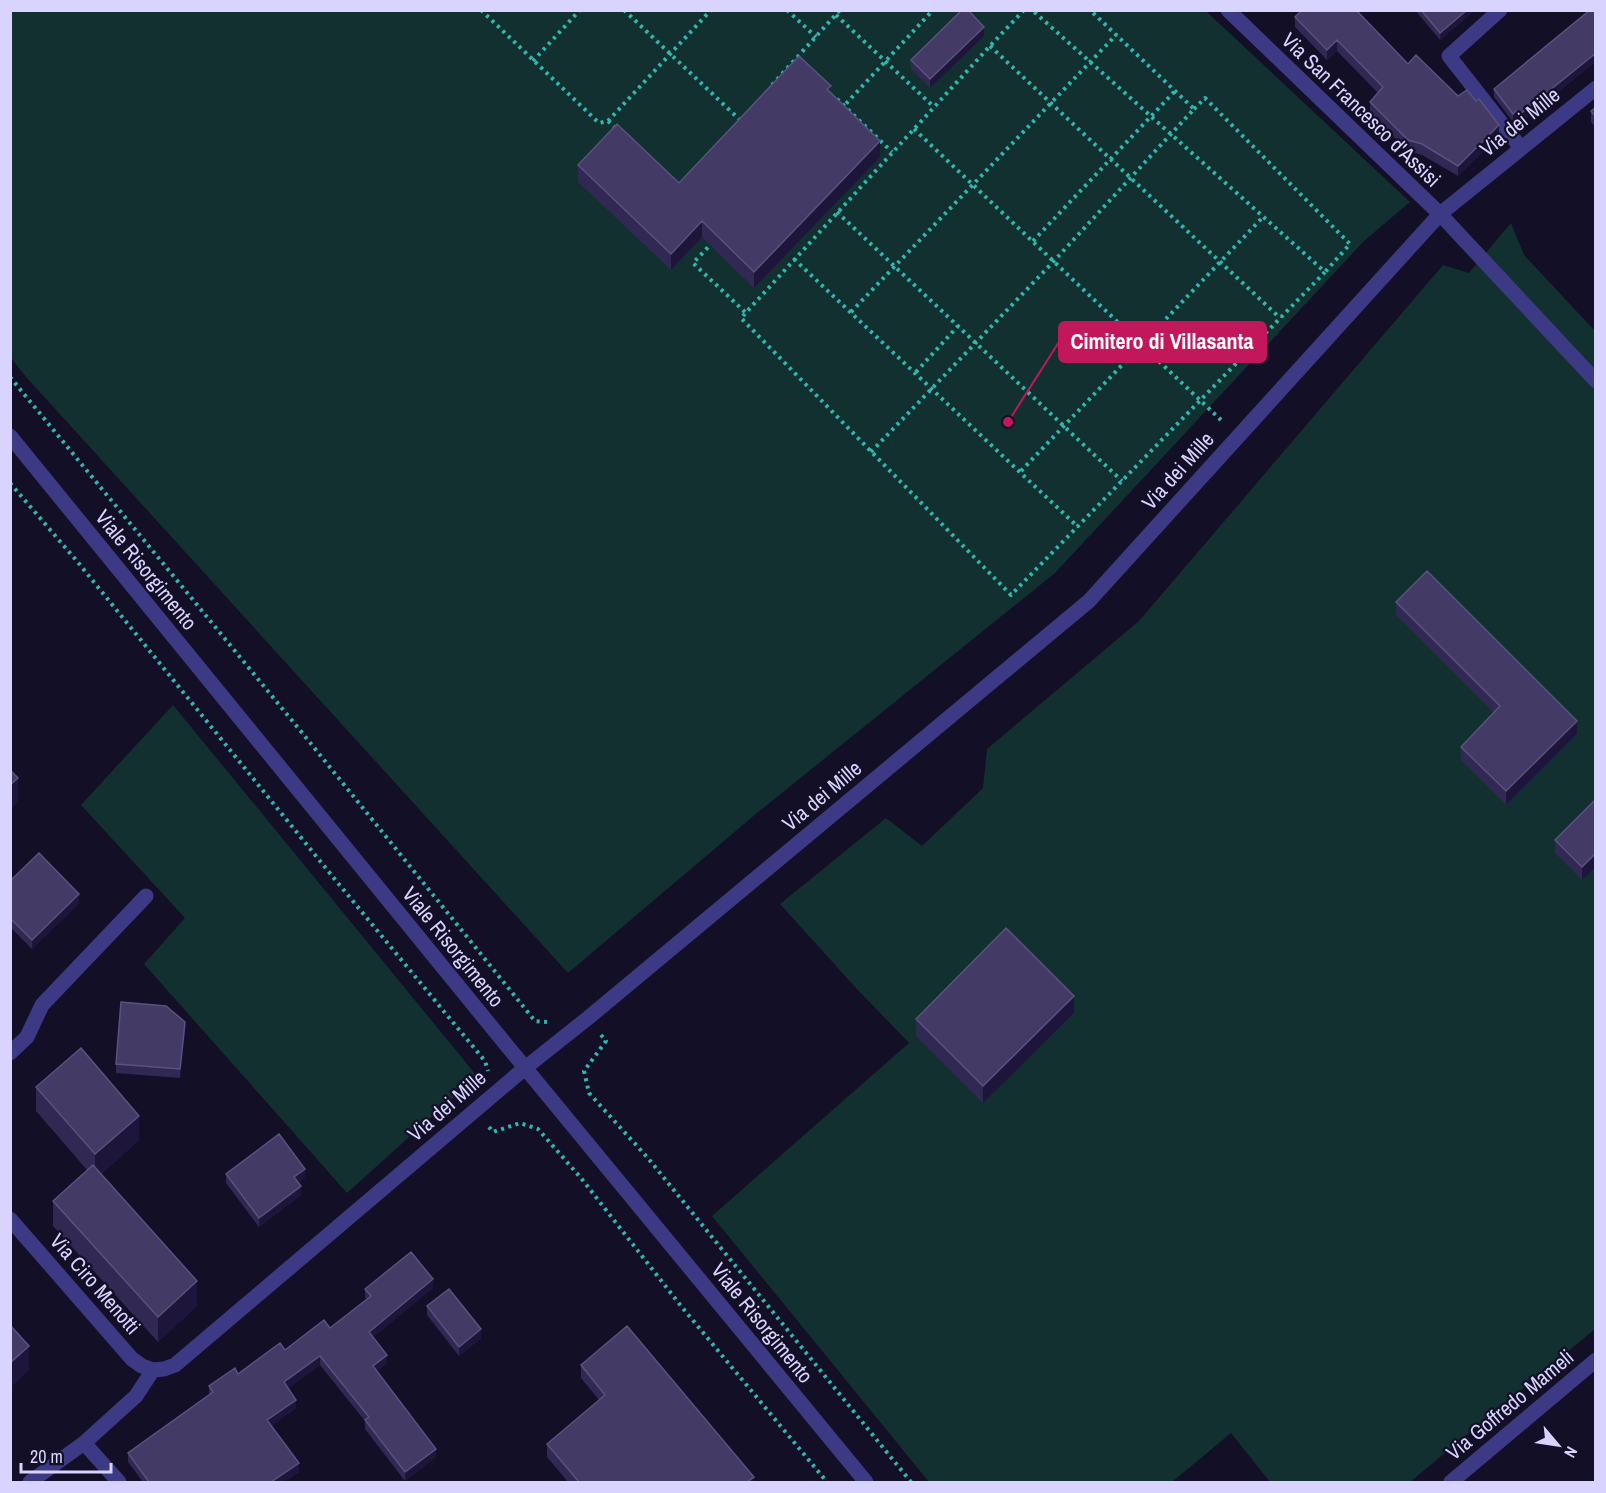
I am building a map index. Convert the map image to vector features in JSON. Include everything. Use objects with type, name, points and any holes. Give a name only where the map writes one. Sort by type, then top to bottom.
[{"type":"street","name":"Via San Francesco d'Assisi","points":[[1227,10],[1440,214],[1596,381]]},
{"type":"street","points":[[1500,10],[1449,56],[1521,148]]},
{"type":"street","name":"Via dei Mille","points":[[153,1370],[164,1370],[175,1365],[525,1068],[1089,600],[1440,214],[1596,88]]},
{"type":"street","name":"Viale Risorgimento","points":[[10,436],[866,1482]]},
{"type":"street","points":[[10,1053],[27,1037],[42,1005],[147,896]]},
{"type":"street","name":"Via Ciro Menotti","points":[[10,1219],[132,1359],[153,1370]]},
{"type":"street","name":"Via Goffredo Mameli","points":[[1451,1482],[1596,1360]]},
{"type":"street","points":[[30,1482],[84,1443],[136,1395],[153,1370]]},
{"type":"street","points":[[84,1443],[119,1482]]},
{"type":"path","points":[[481,10],[599,123],[608,121],[711,10]]},
{"type":"path","points":[[533,61],[580,10]]},
{"type":"path","points":[[624,10],[740,120]]},
{"type":"path","points":[[787,10],[816,37]]},
{"type":"path","points":[[772,85],[840,10]]},
{"type":"path","points":[[836,114],[933,10]]},
{"type":"path","points":[[1032,10],[1325,272]]},
{"type":"path","points":[[1090,10],[1194,109]]},
{"type":"path","points":[[871,452],[1054,261],[1205,98],[1350,244],[1011,595],[871,452],[741,318],[1023,11]]},
{"type":"path","points":[[836,15],[934,107]]},
{"type":"path","points":[[851,312],[1116,35]]},
{"type":"path","points":[[990,46],[1280,318]]},
{"type":"path","points":[[1033,241],[1175,91]]},
{"type":"path","points":[[836,98],[892,152]]},
{"type":"path","points":[[608,121],[617,129]]},
{"type":"path","points":[[914,129],[1238,436]]},
{"type":"path","points":[[837,212],[1122,481]]},
{"type":"path","points":[[1021,471],[1263,217]]},
{"type":"path","points":[[717,238],[693,263],[746,312]]},
{"type":"path","points":[[794,259],[1078,527]]},
{"type":"path","points":[[916,372],[958,326]]},
{"type":"path","points":[[10,377],[535,1021],[553,1022]]},
{"type":"path","points":[[10,483],[76,560],[333,878],[485,1061],[490,1075]]},
{"type":"path","points":[[588,1018],[606,1041],[584,1071],[589,1093],[647,1157],[911,1482]]},
{"type":"path","points":[[475,1110],[493,1132],[520,1123],[538,1129],[581,1178],[681,1306],[826,1482]]},
{"type":"green space","points":[[10,11],[1206,11],[1410,202],[1364,241],[1055,573],[757,813],[568,973],[11,358]]},
{"type":"green space","points":[[1511,223],[1524,255],[1595,331],[1595,1329],[1410,1482],[1270,1482],[1231,1433],[1172,1482],[929,1482],[712,1216],[909,1043],[780,904],[886,818],[922,846],[983,788],[987,749],[1139,621],[1443,265],[1469,273]]},
{"type":"green space","points":[[173,705],[477,1076],[347,1193],[144,964],[185,918],[81,805]]},
{"type":"building","points":[[962,10],[968,10],[984,27],[930,79],[911,60]]},
{"type":"building","points":[[1302,10],[1356,10],[1408,64],[1416,55],[1458,96],[1467,90],[1476,101],[1479,99],[1499,125],[1458,166],[1422,144],[1408,140],[1370,102],[1383,87],[1337,40],[1327,50],[1295,17]]},
{"type":"building","points":[[1421,10],[1467,10],[1440,33]]},
{"type":"building","points":[[1590,10],[1596,10],[1596,53],[1519,115],[1516,111],[1513,114],[1494,89]]},
{"type":"building","points":[[799,56],[831,86],[827,89],[880,141],[754,272],[702,221],[671,254],[578,165],[617,124],[679,183]]},
{"type":"building","points":[[1596,107],[1596,117],[1591,111]]},
{"type":"building","points":[[1427,571],[1577,721],[1506,791],[1461,747],[1500,706],[1396,602]]},
{"type":"building","points":[[10,770],[18,778],[10,785]]},
{"type":"building","points":[[1596,799],[1596,853],[1582,867],[1555,840]]},
{"type":"building","points":[[39,853],[79,894],[32,940],[10,918],[10,881]]},
{"type":"building","points":[[1006,928],[1074,996],[983,1086],[916,1019]]},
{"type":"building","points":[[121,1002],[166,1006],[185,1022],[180,1069],[116,1064]]},
{"type":"building","points":[[81,1048],[139,1116],[95,1154],[36,1087]]},
{"type":"building","points":[[279,1134],[305,1169],[294,1177],[301,1186],[259,1218],[226,1174]]},
{"type":"building","points":[[93,1165],[197,1281],[158,1317],[53,1201]]},
{"type":"building","points":[[411,1252],[433,1279],[369,1332],[387,1355],[373,1366],[436,1449],[405,1472],[365,1420],[369,1417],[320,1356],[284,1382],[296,1400],[267,1420],[299,1463],[271,1482],[149,1482],[128,1453],[213,1392],[209,1386],[235,1368],[238,1374],[280,1343],[285,1350],[324,1320],[330,1328],[371,1296],[365,1289]]},
{"type":"building","points":[[449,1289],[481,1329],[459,1347],[427,1306]]},
{"type":"building","points":[[10,1325],[29,1346],[10,1363]]},
{"type":"building","points":[[627,1326],[754,1477],[747,1482],[579,1482],[547,1444],[605,1395],[581,1365]]},
{"type":"place","name":"Cimitero di Villasanta","points":[[1008,422]]}]
